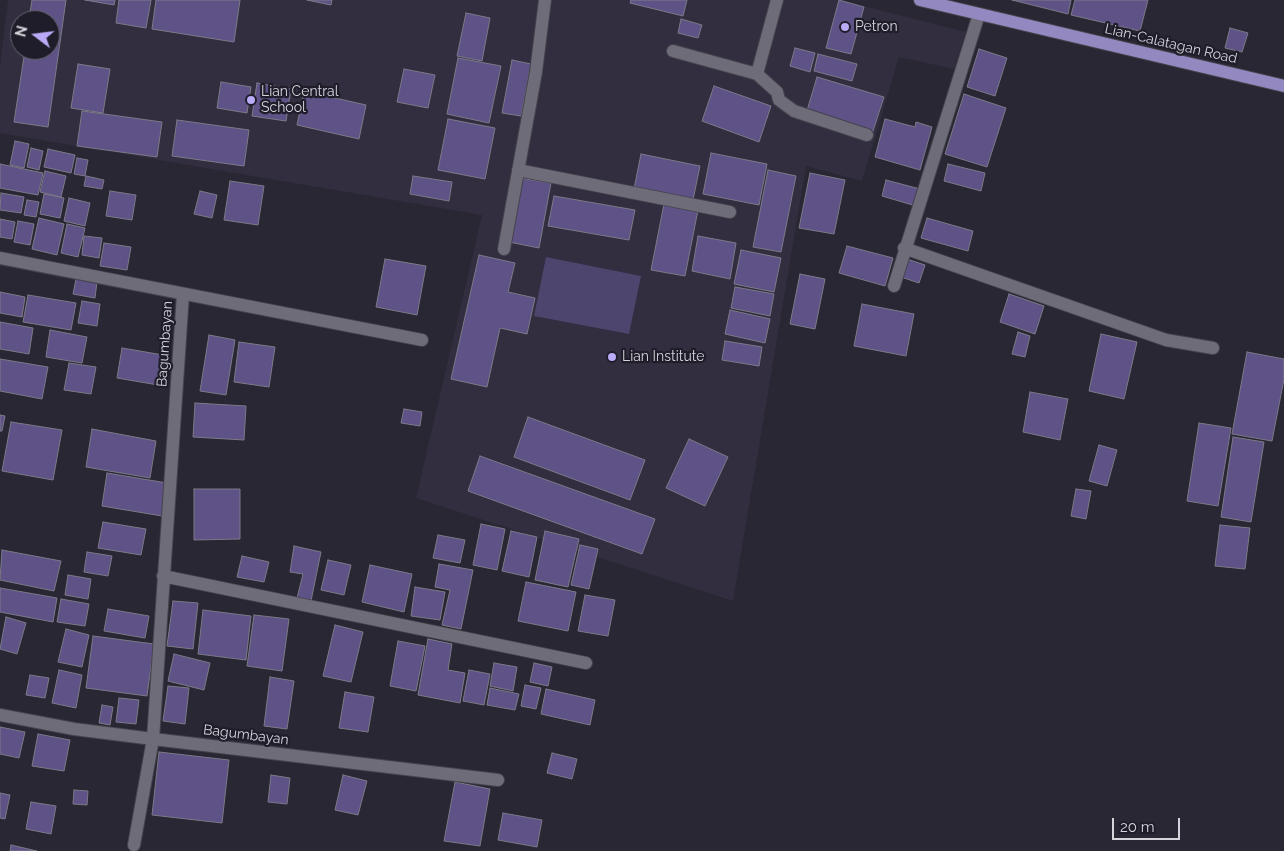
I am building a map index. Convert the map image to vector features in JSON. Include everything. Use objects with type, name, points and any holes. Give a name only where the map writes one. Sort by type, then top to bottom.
[{"type":"main road","name":"Lian-Calatagan Road","points":[[920,0],[1284,86]]},
{"type":"street","points":[[504,249],[536,72],[545,0]]},
{"type":"street","points":[[757,74],[777,0]]},
{"type":"street","points":[[894,286],[904,248],[979,14]]},
{"type":"street","points":[[674,52],[757,74],[777,92],[780,100],[794,111],[867,135]]},
{"type":"street","points":[[518,170],[730,212]]},
{"type":"street","points":[[904,248],[1166,340],[1213,348]]},
{"type":"street","name":"Bagumbayan","points":[[0,258],[422,340]]},
{"type":"street","name":"Bagumbayan","points":[[183,294],[152,739],[498,780]]},
{"type":"street","points":[[163,576],[586,662]]},
{"type":"street","points":[[0,715],[74,729],[152,739],[134,846]]},
{"type":"shaded area","points":[[8,0],[840,0],[966,32],[954,69],[899,57],[862,181],[806,166],[733,601],[416,498],[482,215],[0,133],[0,67]]},
{"type":"shaded area","points":[[546,257],[641,276],[629,334],[534,316]]},
{"type":"building","points":[[32,0],[66,0],[60,42],[60,10],[30,10]]},
{"type":"building","points":[[85,0],[115,0],[114,5]]},
{"type":"building","points":[[119,0],[151,0],[146,28],[116,23]]},
{"type":"building","points":[[156,0],[240,0],[234,42],[152,29]]},
{"type":"building","points":[[307,0],[332,0],[331,5]]},
{"type":"building","points":[[631,0],[687,0],[683,16],[630,3]]},
{"type":"building","name":"Petron","points":[[839,0],[864,7],[851,54],[826,48]]},
{"type":"building","points":[[1012,0],[1071,0],[1068,14]]},
{"type":"building","points":[[1075,0],[1148,0],[1140,31],[1071,15]]},
{"type":"building","points":[[466,13],[490,18],[482,61],[457,56]]},
{"type":"building","points":[[681,19],[702,25],[698,38],[678,33]]},
{"type":"building","points":[[1230,28],[1248,33],[1242,52],[1225,48]]},
{"type":"building","points":[[795,48],[815,53],[810,72],[790,66]]},
{"type":"building","points":[[979,49],[1007,58],[995,96],[967,87]]},
{"type":"building","points":[[818,54],[857,64],[852,81],[814,71]]},
{"type":"building","points":[[458,58],[501,66],[489,123],[447,114]]},
{"type":"building","points":[[23,60],[57,60],[48,127],[14,122]]},
{"type":"building","points":[[512,60],[531,64],[521,116],[502,113]]},
{"type":"building","points":[[78,64],[110,69],[103,113],[71,108]]},
{"type":"building","points":[[404,69],[435,75],[428,108],[397,102]]},
{"type":"building","points":[[817,77],[884,97],[872,134],[806,114]]},
{"type":"building","points":[[221,82],[251,87],[247,113],[217,108]]},
{"type":"building","points":[[257,83],[291,89],[286,121],[252,116]]},
{"type":"building","points":[[714,86],[771,106],[759,142],[702,121]]},
{"type":"building","points":[[304,91],[366,105],[359,139],[297,125]]},
{"type":"building","points":[[964,94],[1006,108],[987,167],[945,154]]},
{"type":"building","points":[[82,111],[162,122],[157,157],[77,146]]},
{"type":"building","points":[[448,119],[495,128],[485,179],[438,170]]},
{"type":"building","points":[[885,119],[915,127],[916,122],[932,127],[920,170],[875,157]]},
{"type":"building","points":[[177,120],[249,130],[244,166],[172,156]]},
{"type":"building","points":[[15,141],[29,144],[24,168],[10,165]]},
{"type":"building","points":[[31,148],[43,151],[39,170],[27,167]]},
{"type":"building","points":[[48,149],[75,155],[71,173],[44,167]]},
{"type":"building","points":[[711,153],[767,164],[759,205],[703,194]]},
{"type":"building","points":[[641,154],[700,166],[693,200],[634,189]]},
{"type":"building","points":[[77,158],[88,160],[85,176],[74,174]]},
{"type":"building","points":[[0,164],[43,173],[38,195],[0,188]]},
{"type":"building","points":[[948,164],[985,173],[981,191],[944,181]]},
{"type":"building","points":[[768,170],[796,176],[781,252],[753,247]]},
{"type":"building","points":[[45,171],[66,176],[61,197],[40,192]]},
{"type":"building","points":[[810,173],[845,180],[834,234],[799,228]]},
{"type":"building","points":[[86,176],[104,180],[102,189],[84,186]]},
{"type":"building","points":[[413,176],[452,182],[449,201],[410,194]]},
{"type":"building","points":[[520,178],[551,183],[539,248],[509,242]]},
{"type":"building","points":[[886,180],[920,189],[916,206],[882,196]]},
{"type":"building","points":[[230,181],[264,186],[258,225],[224,220]]},
{"type":"building","points":[[110,191],[136,195],[132,220],[106,216]]},
{"type":"building","points":[[200,191],[217,195],[212,218],[194,214]]},
{"type":"building","points":[[1,193],[24,197],[21,213],[0,210]]},
{"type":"building","points":[[44,194],[64,198],[60,218],[40,214]]},
{"type":"building","points":[[554,196],[635,210],[629,240],[548,226]]},
{"type":"building","points":[[69,198],[90,203],[85,226],[64,221]]},
{"type":"building","points":[[27,200],[39,202],[36,217],[24,215]]},
{"type":"building","points":[[664,204],[698,210],[685,276],[651,270]]},
{"type":"building","points":[[39,218],[64,224],[57,255],[32,249]]},
{"type":"building","points":[[927,218],[973,231],[968,251],[921,238]]},
{"type":"building","points":[[0,219],[15,222],[12,239],[0,237]]},
{"type":"building","points":[[18,221],[34,224],[30,245],[14,242]]},
{"type":"building","points":[[67,224],[85,228],[78,257],[61,253]]},
{"type":"building","points":[[84,236],[102,238],[99,258],[82,255]]},
{"type":"building","points":[[698,236],[736,243],[730,279],[692,271]]},
{"type":"building","points":[[104,243],[131,247],[127,270],[100,266]]},
{"type":"building","points":[[847,246],[893,258],[885,286],[839,273]]},
{"type":"building","points":[[741,250],[781,258],[774,292],[734,284]]},
{"type":"building","points":[[479,255],[515,263],[508,292],[535,298],[527,334],[500,328],[487,387],[451,379]]},
{"type":"building","points":[[385,259],[426,266],[417,315],[376,307]]},
{"type":"building","points":[[907,259],[925,265],[919,283],[901,277]]},
{"type":"building","points":[[800,274],[825,279],[815,329],[790,324]]},
{"type":"building","points":[[76,279],[97,282],[95,298],[73,294]]},
{"type":"building","points":[[735,287],[774,294],[770,316],[731,308]]},
{"type":"building","points":[[0,292],[25,297],[22,317],[0,313]]},
{"type":"building","points":[[1009,294],[1044,306],[1035,334],[1000,322]]},
{"type":"building","points":[[28,295],[76,303],[71,330],[23,322]]},
{"type":"building","points":[[82,301],[100,304],[97,326],[78,323]]},
{"type":"building","points":[[862,304],[914,314],[906,356],[854,346]]},
{"type":"building","points":[[730,310],[770,319],[765,343],[725,334]]},
{"type":"building","points":[[0,322],[33,328],[29,354],[0,349]]},
{"type":"building","points":[[50,330],[87,337],[82,363],[46,357]]},
{"type":"building","points":[[1018,332],[1030,336],[1025,357],[1012,354]]},
{"type":"building","points":[[1101,334],[1137,342],[1124,399],[1089,391]]},
{"type":"building","points":[[209,335],[235,340],[226,395],[200,391]]},
{"type":"building","points":[[725,341],[762,347],[759,366],[722,360]]},
{"type":"building","points":[[239,342],[275,347],[269,387],[234,382]]},
{"type":"building","points":[[122,348],[169,356],[164,386],[117,378]]},
{"type":"building","points":[[1247,352],[1284,359],[1284,379],[1272,441],[1232,434]]},
{"type":"building","points":[[0,359],[48,367],[42,399],[0,391]]},
{"type":"building","points":[[69,363],[96,367],[91,394],[64,390]]},
{"type":"building","points":[[1030,392],[1068,399],[1060,440],[1023,432]]},
{"type":"building","points":[[195,403],[246,406],[244,440],[193,437]]},
{"type":"building","points":[[404,409],[422,412],[420,426],[401,423]]},
{"type":"building","points":[[0,415],[5,416],[2,431],[0,431]]},
{"type":"building","points":[[528,417],[645,460],[630,500],[514,457]]},
{"type":"building","points":[[11,422],[62,430],[53,480],[2,471]]},
{"type":"building","points":[[1199,423],[1231,428],[1218,506],[1187,501]]},
{"type":"building","points":[[92,429],[156,441],[150,478],[86,467]]},
{"type":"building","points":[[1233,437],[1264,442],[1251,522],[1221,517]]},
{"type":"building","points":[[689,439],[728,457],[705,506],[666,488]]},
{"type":"building","points":[[1099,445],[1117,450],[1107,486],[1089,481]]},
{"type":"building","points":[[480,456],[655,519],[642,554],[468,491]]},
{"type":"building","points":[[107,473],[167,483],[162,516],[102,506]]},
{"type":"building","points":[[194,489],[240,489],[240,539],[194,540]]},
{"type":"building","points":[[1076,489],[1091,491],[1086,519],[1071,516]]},
{"type":"building","points":[[103,522],[146,529],[141,555],[98,548]]},
{"type":"building","points":[[481,524],[505,529],[497,570],[473,565]]},
{"type":"building","points":[[1220,525],[1250,528],[1245,569],[1215,566]]},
{"type":"building","points":[[511,531],[537,537],[529,577],[502,571]]},
{"type":"building","points":[[545,531],[579,539],[568,587],[535,580]]},
{"type":"building","points":[[438,535],[465,540],[460,563],[433,558]]},
{"type":"building","points":[[580,545],[598,549],[589,589],[571,585]]},
{"type":"building","points":[[294,546],[321,552],[311,601],[297,598],[303,574],[290,572]]},
{"type":"building","points":[[2,550],[61,561],[54,591],[0,580]]},
{"type":"building","points":[[87,552],[112,556],[108,576],[84,572]]},
{"type":"building","points":[[242,556],[269,562],[264,582],[237,577]]},
{"type":"building","points":[[328,560],[351,565],[344,595],[321,590]]},
{"type":"building","points":[[439,564],[473,570],[461,629],[442,625],[450,590],[435,587]]},
{"type":"building","points":[[370,565],[412,574],[404,612],[362,602]]},
{"type":"building","points":[[68,575],[91,579],[88,599],[65,595]]},
{"type":"building","points":[[526,582],[576,592],[568,631],[518,621]]},
{"type":"building","points":[[415,587],[445,592],[440,620],[411,616]]},
{"type":"building","points":[[0,588],[57,598],[53,622],[0,612]]},
{"type":"building","points":[[585,595],[615,600],[608,636],[578,631]]},
{"type":"building","points":[[61,599],[89,604],[85,626],[57,622]]},
{"type":"building","points":[[173,601],[198,603],[193,649],[167,646]]},
{"type":"building","points":[[108,609],[149,616],[145,638],[104,631]]},
{"type":"building","points":[[203,610],[251,616],[246,660],[198,654]]},
{"type":"building","points":[[254,615],[289,619],[282,671],[247,666]]},
{"type":"building","points":[[6,617],[26,623],[17,654],[0,649]]},
{"type":"building","points":[[335,625],[363,632],[351,682],[323,676]]},
{"type":"building","points":[[66,629],[89,635],[82,667],[58,662]]},
{"type":"building","points":[[93,636],[154,644],[147,696],[86,688]]},
{"type":"building","points":[[428,639],[452,644],[448,670],[465,673],[460,703],[418,695]]},
{"type":"building","points":[[398,641],[425,646],[416,691],[390,686]]},
{"type":"building","points":[[174,654],[210,663],[204,690],[168,681]]},
{"type":"building","points":[[494,663],[517,667],[513,691],[490,686]]},
{"type":"building","points":[[534,663],[552,667],[548,686],[530,682]]},
{"type":"building","points":[[59,670],[82,675],[76,708],[52,703]]},
{"type":"building","points":[[469,670],[490,674],[484,705],[463,701]]},
{"type":"building","points":[[30,675],[49,678],[45,698],[26,695]]},
{"type":"building","points":[[270,677],[294,681],[287,729],[264,726]]},
{"type":"building","points":[[525,685],[541,688],[536,709],[521,706]]},
{"type":"building","points":[[168,686],[189,688],[185,724],[163,721]]},
{"type":"building","points":[[490,688],[519,694],[515,710],[487,705]]},
{"type":"building","points":[[546,689],[595,700],[590,725],[541,714]]},
{"type":"building","points":[[345,692],[374,697],[368,732],[339,728]]},
{"type":"building","points":[[119,698],[139,700],[136,724],[116,722]]},
{"type":"building","points":[[102,705],[113,707],[110,725],[99,723]]},
{"type":"building","points":[[0,727],[25,732],[19,758],[0,754]]},
{"type":"building","points":[[38,734],[70,740],[64,771],[32,766]]},
{"type":"building","points":[[159,752],[229,760],[222,823],[152,815]]},
{"type":"building","points":[[552,753],[577,759],[572,779],[547,773]]},
{"type":"building","points":[[271,775],[290,778],[287,804],[268,802]]},
{"type":"building","points":[[343,775],[367,781],[358,815],[335,810]]},
{"type":"building","points":[[455,782],[490,789],[480,846],[444,841]]},
{"type":"building","points":[[74,790],[88,791],[87,805],[73,804]]},
{"type":"building","points":[[0,793],[10,795],[5,819],[0,818]]},
{"type":"building","points":[[31,802],[56,806],[51,834],[26,829]]},
{"type":"building","points":[[503,813],[542,820],[537,847],[498,840]]},
{"type":"building","points":[[11,845],[37,851],[10,851]]},
{"type":"place","name":"Petron","points":[[845,27]]},
{"type":"place","name":"Lian Central School","points":[[251,100]]},
{"type":"place","name":"Lian Institute","points":[[612,357]]}]
